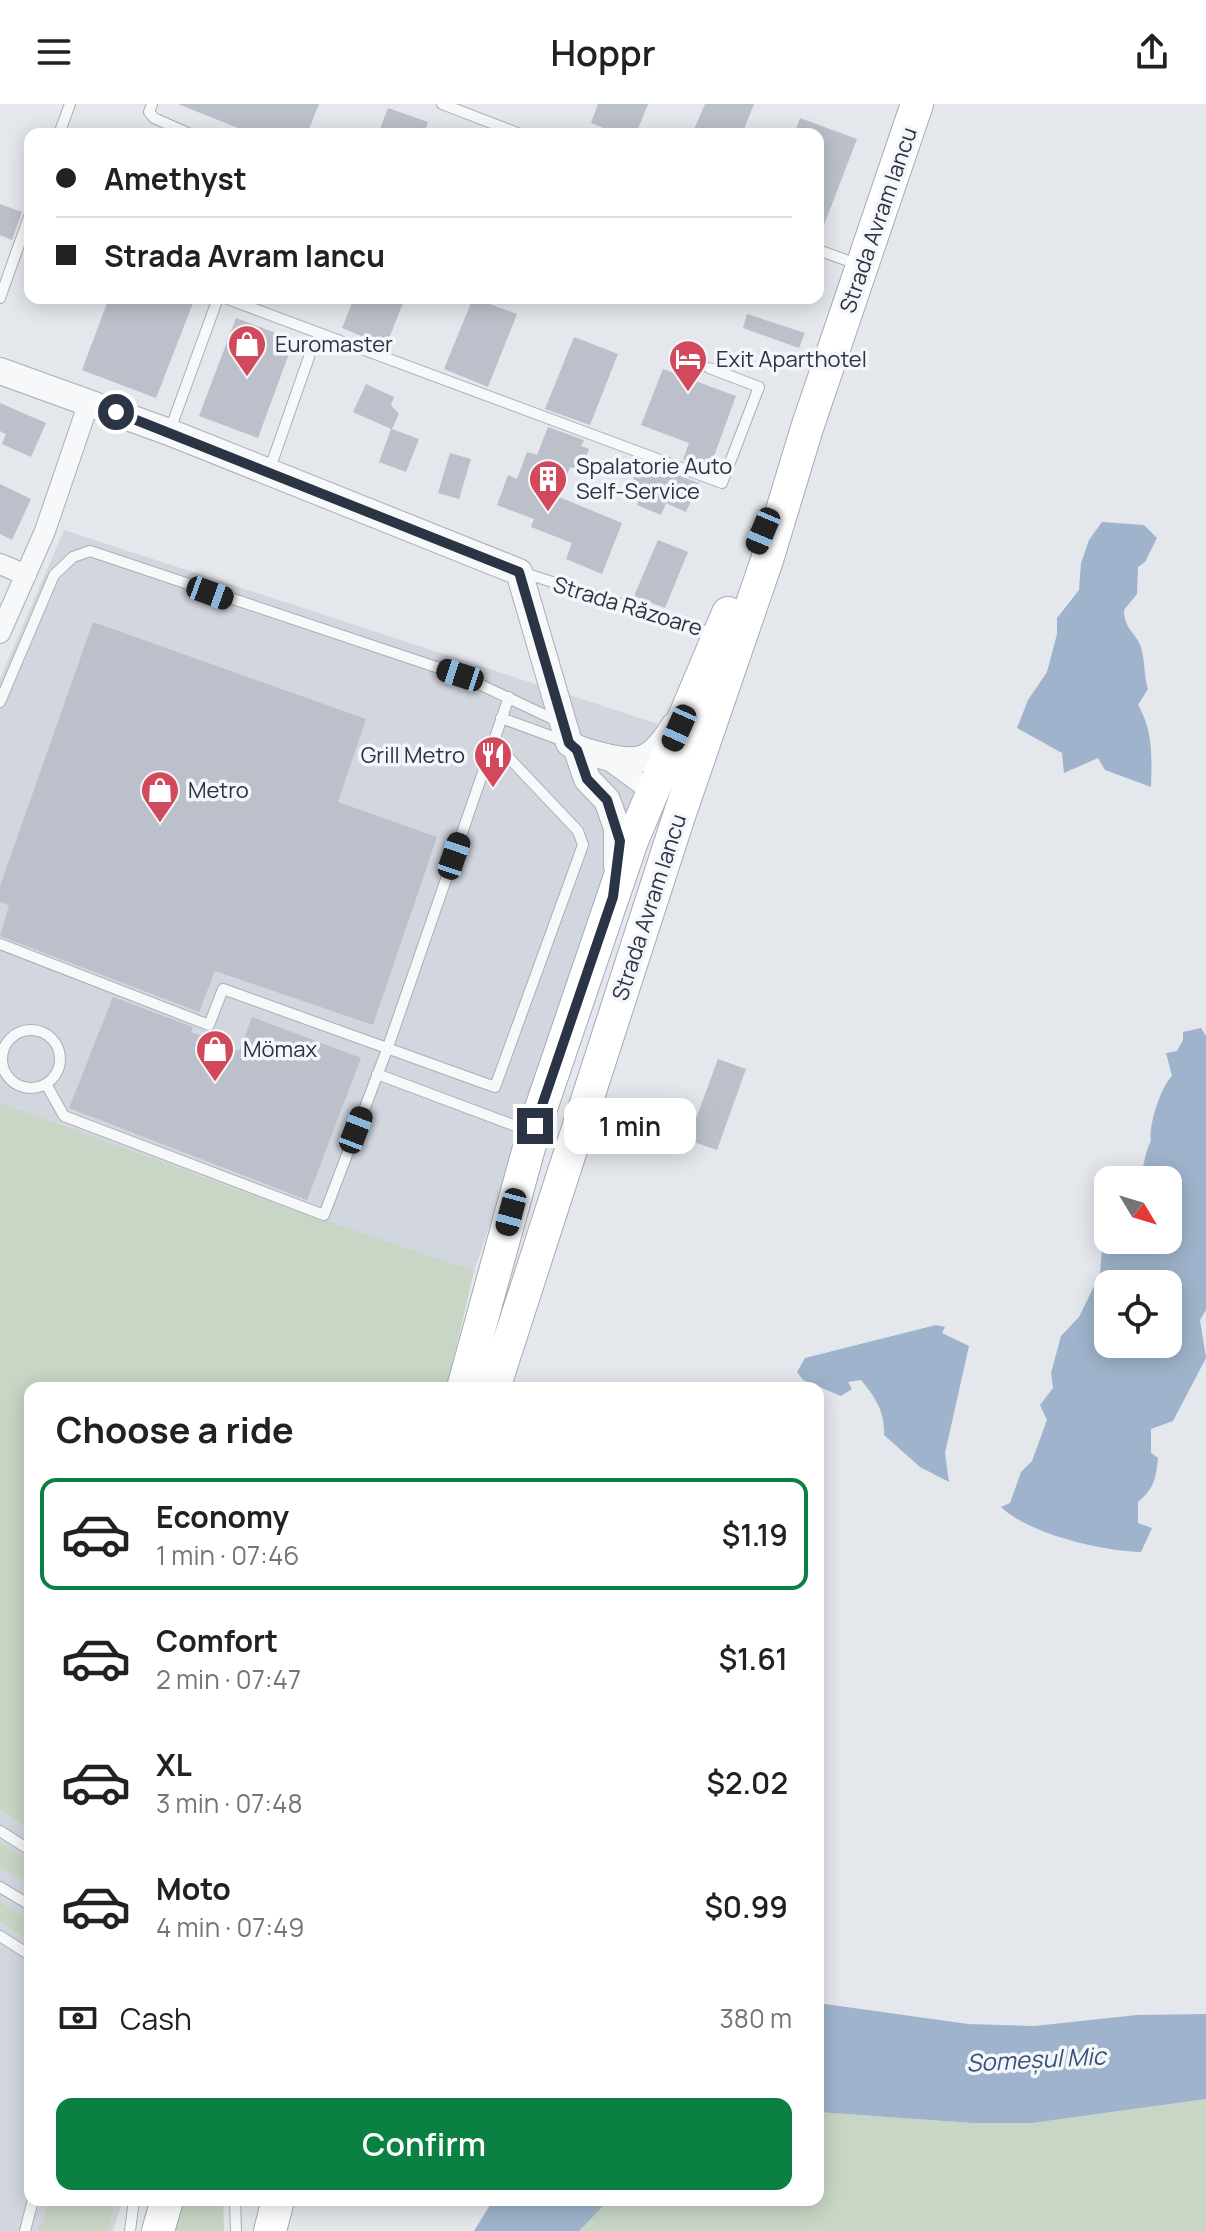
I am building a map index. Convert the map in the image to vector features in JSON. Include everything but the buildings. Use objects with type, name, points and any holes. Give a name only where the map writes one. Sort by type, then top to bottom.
[{"type":"main road","name":"Strada Avram Iancu","points":[[496,1382],[678,819],[917,104]]},
{"type":"main road","name":"Strada Avram Iancu","points":[[465,1382],[533,1133],[647,802],[807,428]]},
{"type":"main road","points":[[143,2231],[150,2206]]},
{"type":"main road","points":[[158,2231],[165,2206]]},
{"type":"main road","points":[[257,2206],[258,2231]]},
{"type":"main road","points":[[270,2231],[276,2206]]},
{"type":"street","name":"Strada Răzoare","points":[[0,371],[169,432],[519,572]]},
{"type":"street","points":[[0,633],[45,531],[89,402]]},
{"type":"street","points":[[0,564],[26,575]]},
{"type":"street","points":[[519,572],[573,746],[587,779],[607,800],[620,841],[613,897]]},
{"type":"street","points":[[573,746],[621,762],[640,762],[666,739],[690,703]]},
{"type":"street","points":[[604,756],[647,802]]},
{"type":"street","points":[[607,800],[647,802]]},
{"type":"lane","points":[[61,128],[70,104]]},
{"type":"lane","points":[[152,104],[149,112],[154,118],[176,128]]},
{"type":"lane","points":[[442,104],[504,128]]},
{"type":"lane","points":[[0,298],[24,231]]},
{"type":"lane","points":[[824,252],[862,267]]},
{"type":"lane","points":[[169,432],[216,304]]},
{"type":"lane","points":[[241,304],[722,483],[759,387],[709,368]]},
{"type":"lane","points":[[269,471],[309,357]]},
{"type":"lane","points":[[0,702],[54,575],[73,557],[90,551],[460,675],[552,717],[573,746]]},
{"type":"lane","name":"Strada Răzoare","points":[[519,572],[719,635]]},
{"type":"lane","points":[[46,1084],[64,1116],[324,1215],[388,1047],[509,697]]},
{"type":"lane","points":[[501,718],[573,746]]},
{"type":"lane","points":[[0,944],[209,1025],[223,989],[495,1087],[583,845],[578,831],[493,741]]},
{"type":"lane","points":[[23,1031],[41,1032],[56,1043],[58,1070],[46,1084],[27,1088],[18,1085],[5,1071],[3,1051],[14,1035],[23,1031]]},
{"type":"lane","points":[[377,1074],[533,1133]]},
{"type":"lane","points":[[0,1831],[24,1846]]},
{"type":"lane","points":[[0,1887],[24,1901]]},
{"type":"lane","points":[[0,1936],[24,1951]]},
{"type":"lane","points":[[25,2231],[32,2206]]},
{"type":"lane","points":[[130,2231],[133,2206]]},
{"type":"lane","points":[[235,2206],[236,2231]]},
{"type":"shaded area","points":[[64,530],[658,724],[474,1271],[448,1267],[0,1104],[0,679]]},
{"type":"shaded area","points":[[0,1810],[24,1825],[24,2206],[121,2206],[113,2231],[0,2231]]},
{"type":"green space","points":[[0,1103],[279,1205],[474,1271],[448,1382],[24,1382],[24,1825],[0,1810]]},
{"type":"green space","points":[[0,1843],[24,1857],[24,1881],[0,1867]]},
{"type":"green space","points":[[0,1902],[24,1917],[24,1937],[0,1921]]},
{"type":"green space","points":[[1206,2099],[1206,2231],[579,2231],[603,2206],[824,2206],[824,2112],[971,2123],[1032,2123]]},
{"type":"green space","points":[[46,2206],[113,2206],[108,2231],[37,2231],[45,2218]]},
{"type":"green space","points":[[175,2206],[223,2206],[224,2231],[167,2231]]},
{"type":"water","points":[[1102,522],[1144,525],[1157,538],[1145,562],[1138,567],[1137,594],[1124,610],[1126,623],[1143,656],[1148,689],[1138,705],[1149,734],[1151,787],[1105,770],[1098,758],[1064,773],[1062,753],[1017,728],[1028,700],[1047,672],[1057,634],[1057,618],[1079,590],[1081,563],[1089,540]]},
{"type":"water","points":[[1201,1028],[1206,1036],[1206,1310],[1200,1320],[1206,1358],[1173,1421],[1151,1429],[1151,1453],[1158,1458],[1151,1488],[1138,1502],[1138,1523],[1152,1528],[1141,1552],[1125,1551],[1047,1533],[1013,1517],[1001,1507],[1010,1503],[1021,1472],[1032,1461],[1047,1420],[1040,1405],[1053,1388],[1051,1373],[1061,1336],[1079,1317],[1094,1286],[1094,1358],[1182,1358],[1182,1270],[1100,1270],[1102,1254],[1182,1254],[1182,1166],[1143,1166],[1156,1107],[1172,1076],[1166,1053],[1177,1051],[1183,1040],[1183,1032]]},
{"type":"water","points":[[936,1325],[945,1327],[942,1333],[969,1346],[945,1453],[949,1482],[920,1467],[884,1435],[878,1405],[861,1380],[848,1382],[852,1389],[841,1396],[824,1389],[824,1382],[803,1380],[797,1372],[805,1358]]},
{"type":"water","name":"Someșul Mic","points":[[824,2004],[968,2024],[1034,2026],[1137,2015],[1206,2014],[1206,2099],[1032,2123],[972,2123],[824,2112]]},
{"type":"water","points":[[489,2206],[603,2206],[579,2231],[474,2231]]},
{"type":"place","name":"Euromaster","points":[[247,378]]},
{"type":"place","name":"Exit Aparthotel","points":[[688,393]]},
{"type":"place","name":"Spalatorie Auto Self-Service","points":[[548,513]]},
{"type":"place","name":"Grill Metro","points":[[493,789]]},
{"type":"place","name":"Metro","points":[[160,824]]},
{"type":"place","name":"Mömax","points":[[215,1083]]},
{"type":"route","points":[[116,412],[519,572],[569,743],[577,750],[587,779],[607,800],[620,841],[613,897],[535,1126]]}]
